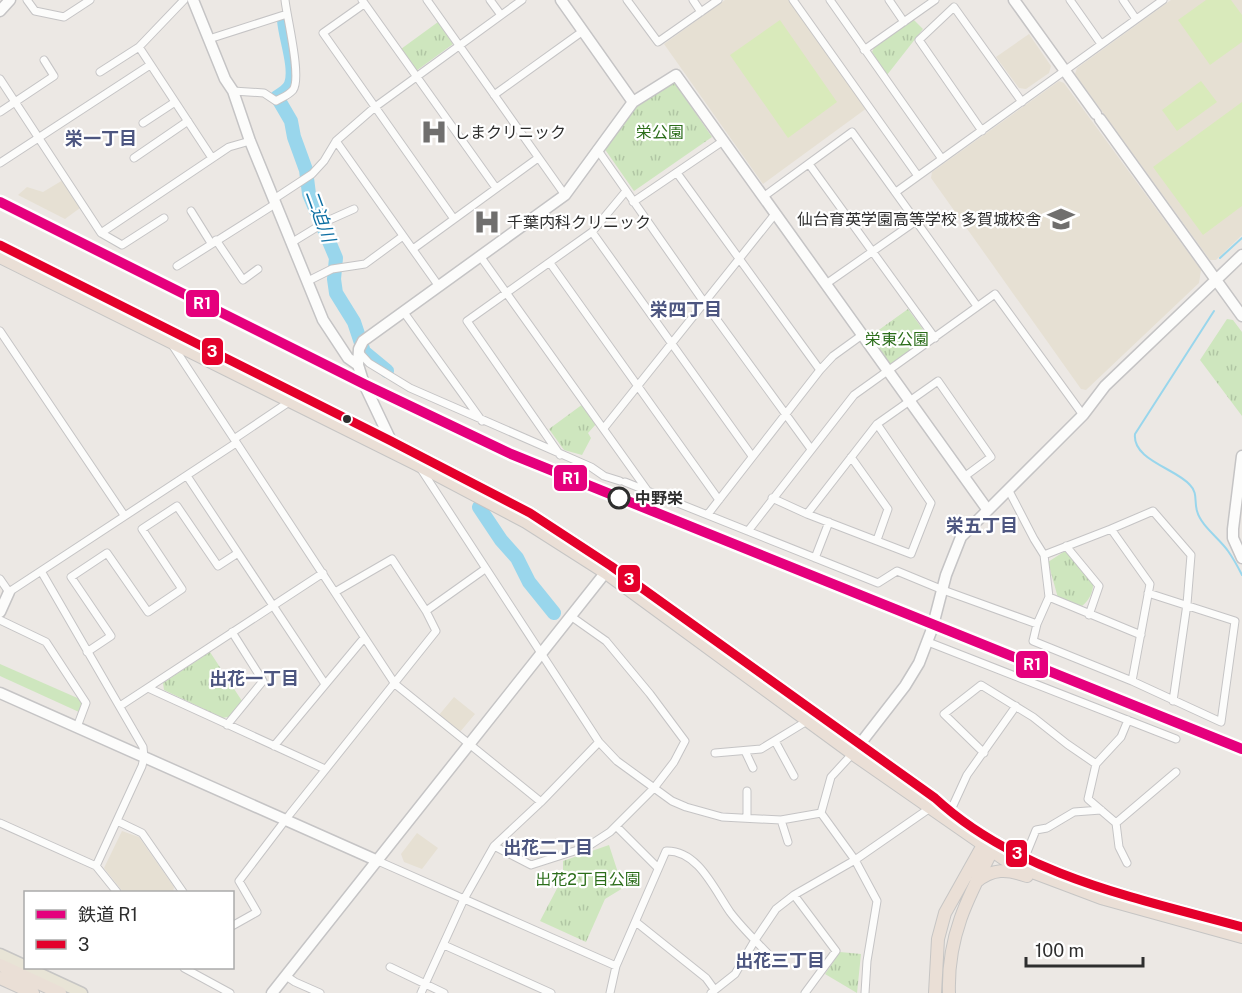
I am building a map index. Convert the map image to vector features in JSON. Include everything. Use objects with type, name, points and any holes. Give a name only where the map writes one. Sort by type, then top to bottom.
[{"type":"highway","points":[[0,245],[391,441],[418,465],[526,522],[608,570],[807,721],[935,798],[1023,868],[1101,898],[1242,937]]},
{"type":"highway","points":[[0,257],[289,402],[530,513],[856,749],[930,808],[990,844],[1102,888],[1242,927]]},
{"type":"highway","points":[[949,993],[948,972],[954,938],[990,844]]},
{"type":"highway","points":[[935,993],[938,939],[945,913],[990,844]]},
{"type":"highway","points":[[974,884],[990,873],[1000,870],[1060,883]]},
{"type":"highway","points":[[0,965],[60,993]]},
{"type":"highway","points":[[0,978],[33,993]]},
{"type":"main road","points":[[0,954],[24,966]]},
{"type":"main road","points":[[31,969],[82,993]]},
{"type":"main road","points":[[0,984],[18,993]]},
{"type":"street","points":[[0,11],[10,0]]},
{"type":"street","points":[[27,0],[35,11],[64,17],[90,0]]},
{"type":"street","points":[[100,72],[139,47],[184,0]]},
{"type":"street","points":[[193,0],[225,79],[233,91],[250,141],[323,320],[348,358],[358,365]]},
{"type":"street","points":[[233,91],[264,93],[279,99],[292,91],[296,83],[294,45],[285,0]]},
{"type":"street","points":[[427,0],[565,195]]},
{"type":"street","points":[[490,0],[501,15]]},
{"type":"street","points":[[177,266],[275,202],[309,176],[324,161],[336,141],[375,107],[522,0]]},
{"type":"street","points":[[561,0],[633,102]]},
{"type":"street","points":[[627,0],[658,42],[718,0]]},
{"type":"street","points":[[693,0],[701,12]]},
{"type":"street","points":[[793,0],[918,176]]},
{"type":"street","points":[[830,0],[942,159]]},
{"type":"street","points":[[889,0],[904,22]]},
{"type":"street","points":[[864,50],[935,0]]},
{"type":"street","points":[[1014,0],[1242,316]]},
{"type":"street","points":[[1070,0],[1101,44]]},
{"type":"street","points":[[1123,0],[1136,19]]},
{"type":"street","points":[[896,192],[1163,0]]},
{"type":"street","points":[[454,219],[323,33],[363,2],[496,188]]},
{"type":"street","points":[[982,131],[919,40],[954,8],[1022,102]]},
{"type":"street","points":[[209,39],[287,14]]},
{"type":"street","points":[[494,95],[583,31]]},
{"type":"street","points":[[139,47],[212,158]]},
{"type":"street","points":[[0,112],[54,76],[44,60]]},
{"type":"street","points":[[0,163],[150,65]]},
{"type":"street","points":[[391,441],[364,384],[358,365],[361,347],[403,311],[565,195],[633,102],[676,75],[987,509]]},
{"type":"street","points":[[0,79],[101,233],[122,245],[164,219]]},
{"type":"street","points":[[143,123],[175,102]]},
{"type":"street","points":[[134,158],[188,121]]},
{"type":"street","points":[[764,197],[852,132],[977,306]]},
{"type":"street","points":[[101,233],[229,147],[250,141]]},
{"type":"street","points":[[336,141],[438,285]]},
{"type":"street","points":[[633,202],[723,141]]},
{"type":"street","points":[[597,149],[811,449]]},
{"type":"street","points":[[413,249],[538,158]]},
{"type":"street","points":[[809,164],[935,338]]},
{"type":"street","points":[[677,172],[820,370]]},
{"type":"street","points":[[560,455],[467,321],[592,232],[626,191]]},
{"type":"street","points":[[291,243],[324,223],[354,209]]},
{"type":"street","points":[[191,211],[243,280],[258,269]]},
{"type":"street","points":[[604,428],[775,214]]},
{"type":"street","points":[[826,284],[916,221]]},
{"type":"street","points":[[592,232],[753,456]]},
{"type":"street","points":[[308,280],[335,269],[365,264],[403,236]]},
{"type":"street","points":[[821,813],[831,777],[856,749],[919,663],[928,642],[952,557],[960,537],[1083,414],[1105,386],[1242,255]]},
{"type":"street","points":[[480,256],[647,490]]},
{"type":"street","points":[[550,263],[718,500]]},
{"type":"street","points":[[748,531],[854,396],[995,294],[1083,414]]},
{"type":"street","points":[[403,311],[483,422]]},
{"type":"street","points":[[0,331],[124,515]]},
{"type":"street","points":[[708,514],[820,370],[833,356],[862,335]]},
{"type":"street","points":[[170,341],[395,684],[541,802]]},
{"type":"street","points":[[361,347],[369,363],[410,388],[483,422],[591,467],[604,476],[647,490],[878,583],[897,571],[1037,624]]},
{"type":"street","points":[[807,514],[877,424],[938,381],[991,457],[964,477]]},
{"type":"street","points":[[0,612],[9,592],[124,515],[188,476],[289,402]]},
{"type":"street","points":[[772,498],[911,554],[932,503],[877,424]]},
{"type":"street","points":[[1242,456],[1233,529],[1233,538],[1242,558]]},
{"type":"street","points":[[851,458],[888,509],[877,540]]},
{"type":"street","points":[[418,465],[599,742],[617,761],[672,801],[722,817],[781,820],[821,813]]},
{"type":"street","points":[[188,476],[325,684]]},
{"type":"street","points":[[1008,489],[1044,555],[1049,597],[1037,624],[1033,642],[1132,681],[1221,722],[1235,621],[1149,593]]},
{"type":"street","points":[[87,652],[111,636],[71,577],[107,553],[148,612],[182,589],[142,529],[177,506],[218,566],[238,553]]},
{"type":"street","points":[[1044,555],[1154,511],[1191,555],[1187,604],[1173,701]]},
{"type":"street","points":[[815,558],[829,522]]},
{"type":"street","points":[[1111,529],[1150,584],[1132,681]]},
{"type":"street","points":[[1066,546],[1099,586],[1089,615]]},
{"type":"street","points":[[234,925],[257,912],[239,881],[436,631],[426,611],[392,559],[335,592]]},
{"type":"street","points":[[426,611],[485,569]]},
{"type":"street","points":[[272,993],[608,570]]},
{"type":"street","points":[[41,571],[143,747],[144,758],[96,866]]},
{"type":"street","points":[[120,706],[323,573]]},
{"type":"street","points":[[0,579],[9,592]]},
{"type":"street","points":[[1049,597],[1141,634]]},
{"type":"street","points":[[494,846],[531,865],[587,847],[610,832],[654,788],[674,762],[685,741],[606,641],[572,617]]},
{"type":"street","points":[[0,620],[46,642],[86,703],[77,727]]},
{"type":"street","points":[[227,725],[263,681],[232,632]]},
{"type":"street","points":[[274,746],[364,638]]},
{"type":"street","points":[[928,642],[1176,739]]},
{"type":"street","points":[[984,753],[944,714],[981,685],[1016,706],[1096,764]]},
{"type":"street","points":[[148,688],[325,769]]},
{"type":"street","points":[[0,693],[284,821],[616,966]]},
{"type":"street","points":[[950,812],[967,775],[1016,706]]},
{"type":"street","points":[[1127,863],[1119,847],[1116,823],[1088,799],[1096,764],[1122,737],[1128,720]]},
{"type":"street","points":[[715,753],[761,749],[807,721]]},
{"type":"street","points":[[775,741],[794,776]]},
{"type":"street","points":[[422,993],[464,899],[494,846],[541,802],[599,742]]},
{"type":"street","points":[[745,751],[753,768]]},
{"type":"street","points":[[1116,823],[1176,772]]},
{"type":"street","points":[[747,791],[747,818]]},
{"type":"street","points":[[636,922],[706,978],[713,991],[735,974],[776,909],[794,895],[855,860],[930,808]]},
{"type":"street","points":[[1025,857],[1036,830],[1047,828],[1074,812],[1101,810]]},
{"type":"street","points":[[821,813],[855,860],[877,901],[867,961],[865,993]]},
{"type":"street","points":[[781,820],[788,842]]},
{"type":"street","points":[[117,821],[142,833],[183,891]]},
{"type":"street","points":[[0,823],[96,866],[116,891]]},
{"type":"street","points":[[616,826],[658,868]]},
{"type":"street","points":[[610,993],[616,966],[666,851],[683,854],[710,879],[730,912],[771,957]]},
{"type":"street","points":[[794,895],[836,951],[805,993]]},
{"type":"street","points":[[444,945],[551,993]]},
{"type":"street","points":[[390,967],[444,993]]},
{"type":"street","points":[[186,969],[230,993]]},
{"type":"street","points":[[286,976],[320,993]]},
{"type":"shaded area","points":[[725,0],[789,0],[867,108],[763,184],[664,44]]},
{"type":"shaded area","points":[[1171,0],[1242,0],[1242,235],[1216,260],[1210,260],[1075,74],[1077,68]]},
{"type":"shaded area","points":[[1029,34],[1051,66],[1049,73],[1026,89],[1019,88],[996,57]]},
{"type":"shaded area","name":"仙台育英学園高等学校 多賀城校舎","points":[[1059,81],[1064,83],[1201,270],[1199,283],[1086,390],[1081,389],[931,178],[932,172]]},
{"type":"shaded area","points":[[63,180],[80,208],[65,219],[18,195],[27,187],[43,192]]},
{"type":"shaded area","points":[[454,697],[475,714],[460,732],[439,715]]},
{"type":"shaded area","points":[[122,831],[139,837],[174,887],[173,891],[122,891],[104,868]]},
{"type":"shaded area","points":[[417,833],[438,848],[422,869],[404,862],[401,854]]},
{"type":"green space","points":[[1206,0],[1231,0],[1242,15],[1242,42],[1210,65],[1178,20]]},
{"type":"green space","points":[[913,19],[923,29],[887,75],[872,52],[874,48]]},
{"type":"green space","points":[[780,20],[837,102],[788,138],[730,55]]},
{"type":"green space","points":[[438,22],[453,44],[416,71],[401,49]]},
{"type":"green space","points":[[1201,81],[1217,102],[1177,131],[1162,110]]},
{"type":"green space","name":"栄公園","points":[[674,82],[712,137],[634,191],[604,148],[636,106]]},
{"type":"green space","points":[[1242,102],[1242,206],[1203,235],[1153,167]]},
{"type":"green space","name":"栄東公園","points":[[908,309],[927,335],[927,339],[890,365],[869,337]]},
{"type":"green space","points":[[1227,319],[1233,320],[1242,332],[1242,416],[1200,360]]},
{"type":"green space","points":[[583,404],[597,423],[588,433],[591,438],[582,455],[564,450],[549,429]]},
{"type":"green space","points":[[1065,551],[1072,555],[1093,582],[1090,596],[1082,606],[1058,598],[1048,562]]},
{"type":"green space","points":[[210,652],[242,701],[232,716],[223,718],[164,690],[163,683]]},
{"type":"green space","points":[[0,664],[82,700],[79,712],[0,676]]},
{"type":"green space","name":"出花2丁目公園","points":[[609,845],[623,888],[605,899],[586,942],[540,921],[563,877],[563,861]]},
{"type":"green space","points":[[840,952],[861,954],[857,993],[825,974]]},
{"type":"waterway","name":"二迫川","points":[[284,20],[293,70],[289,88],[277,97],[291,121],[294,137],[306,170],[309,194],[336,258],[334,279],[336,293],[354,322],[364,352],[387,371]]},
{"type":"waterway","points":[[1220,258],[1242,238]]},
{"type":"waterway","points":[[1214,311],[1135,434],[1140,451],[1184,479],[1192,488],[1199,516],[1228,551],[1242,575]]},
{"type":"waterway","name":"二迫川","points":[[479,507],[501,540],[517,558],[529,582],[554,613]]},
{"type":"rail line","name":"R1","points":[[0,202],[364,384],[511,454],[1242,749]]},
{"type":"transit line","name":"3","points":[[0,245],[530,513],[611,566],[1003,847],[1041,865],[1120,894],[1242,927]]},
{"type":"place","name":"しまクリニック","points":[[434,132]]},
{"type":"place","name":"仙台育英学園高等学校 多賀城校舎","points":[[1061,219]]},
{"type":"place","name":"千葉内科クリニック","points":[[487,222]]},
{"type":"place","name":"中野栄","points":[[619,498]]},
{"type":"district","name":"栄一丁目","points":[[101,139]]},
{"type":"district","name":"栄四丁目","points":[[686,310]]},
{"type":"district","name":"栄五丁目","points":[[982,526]]},
{"type":"district","name":"出花一丁目","points":[[254,679]]},
{"type":"district","name":"出花二丁目","points":[[548,848]]},
{"type":"district","name":"出花三丁目","points":[[780,961]]}]
